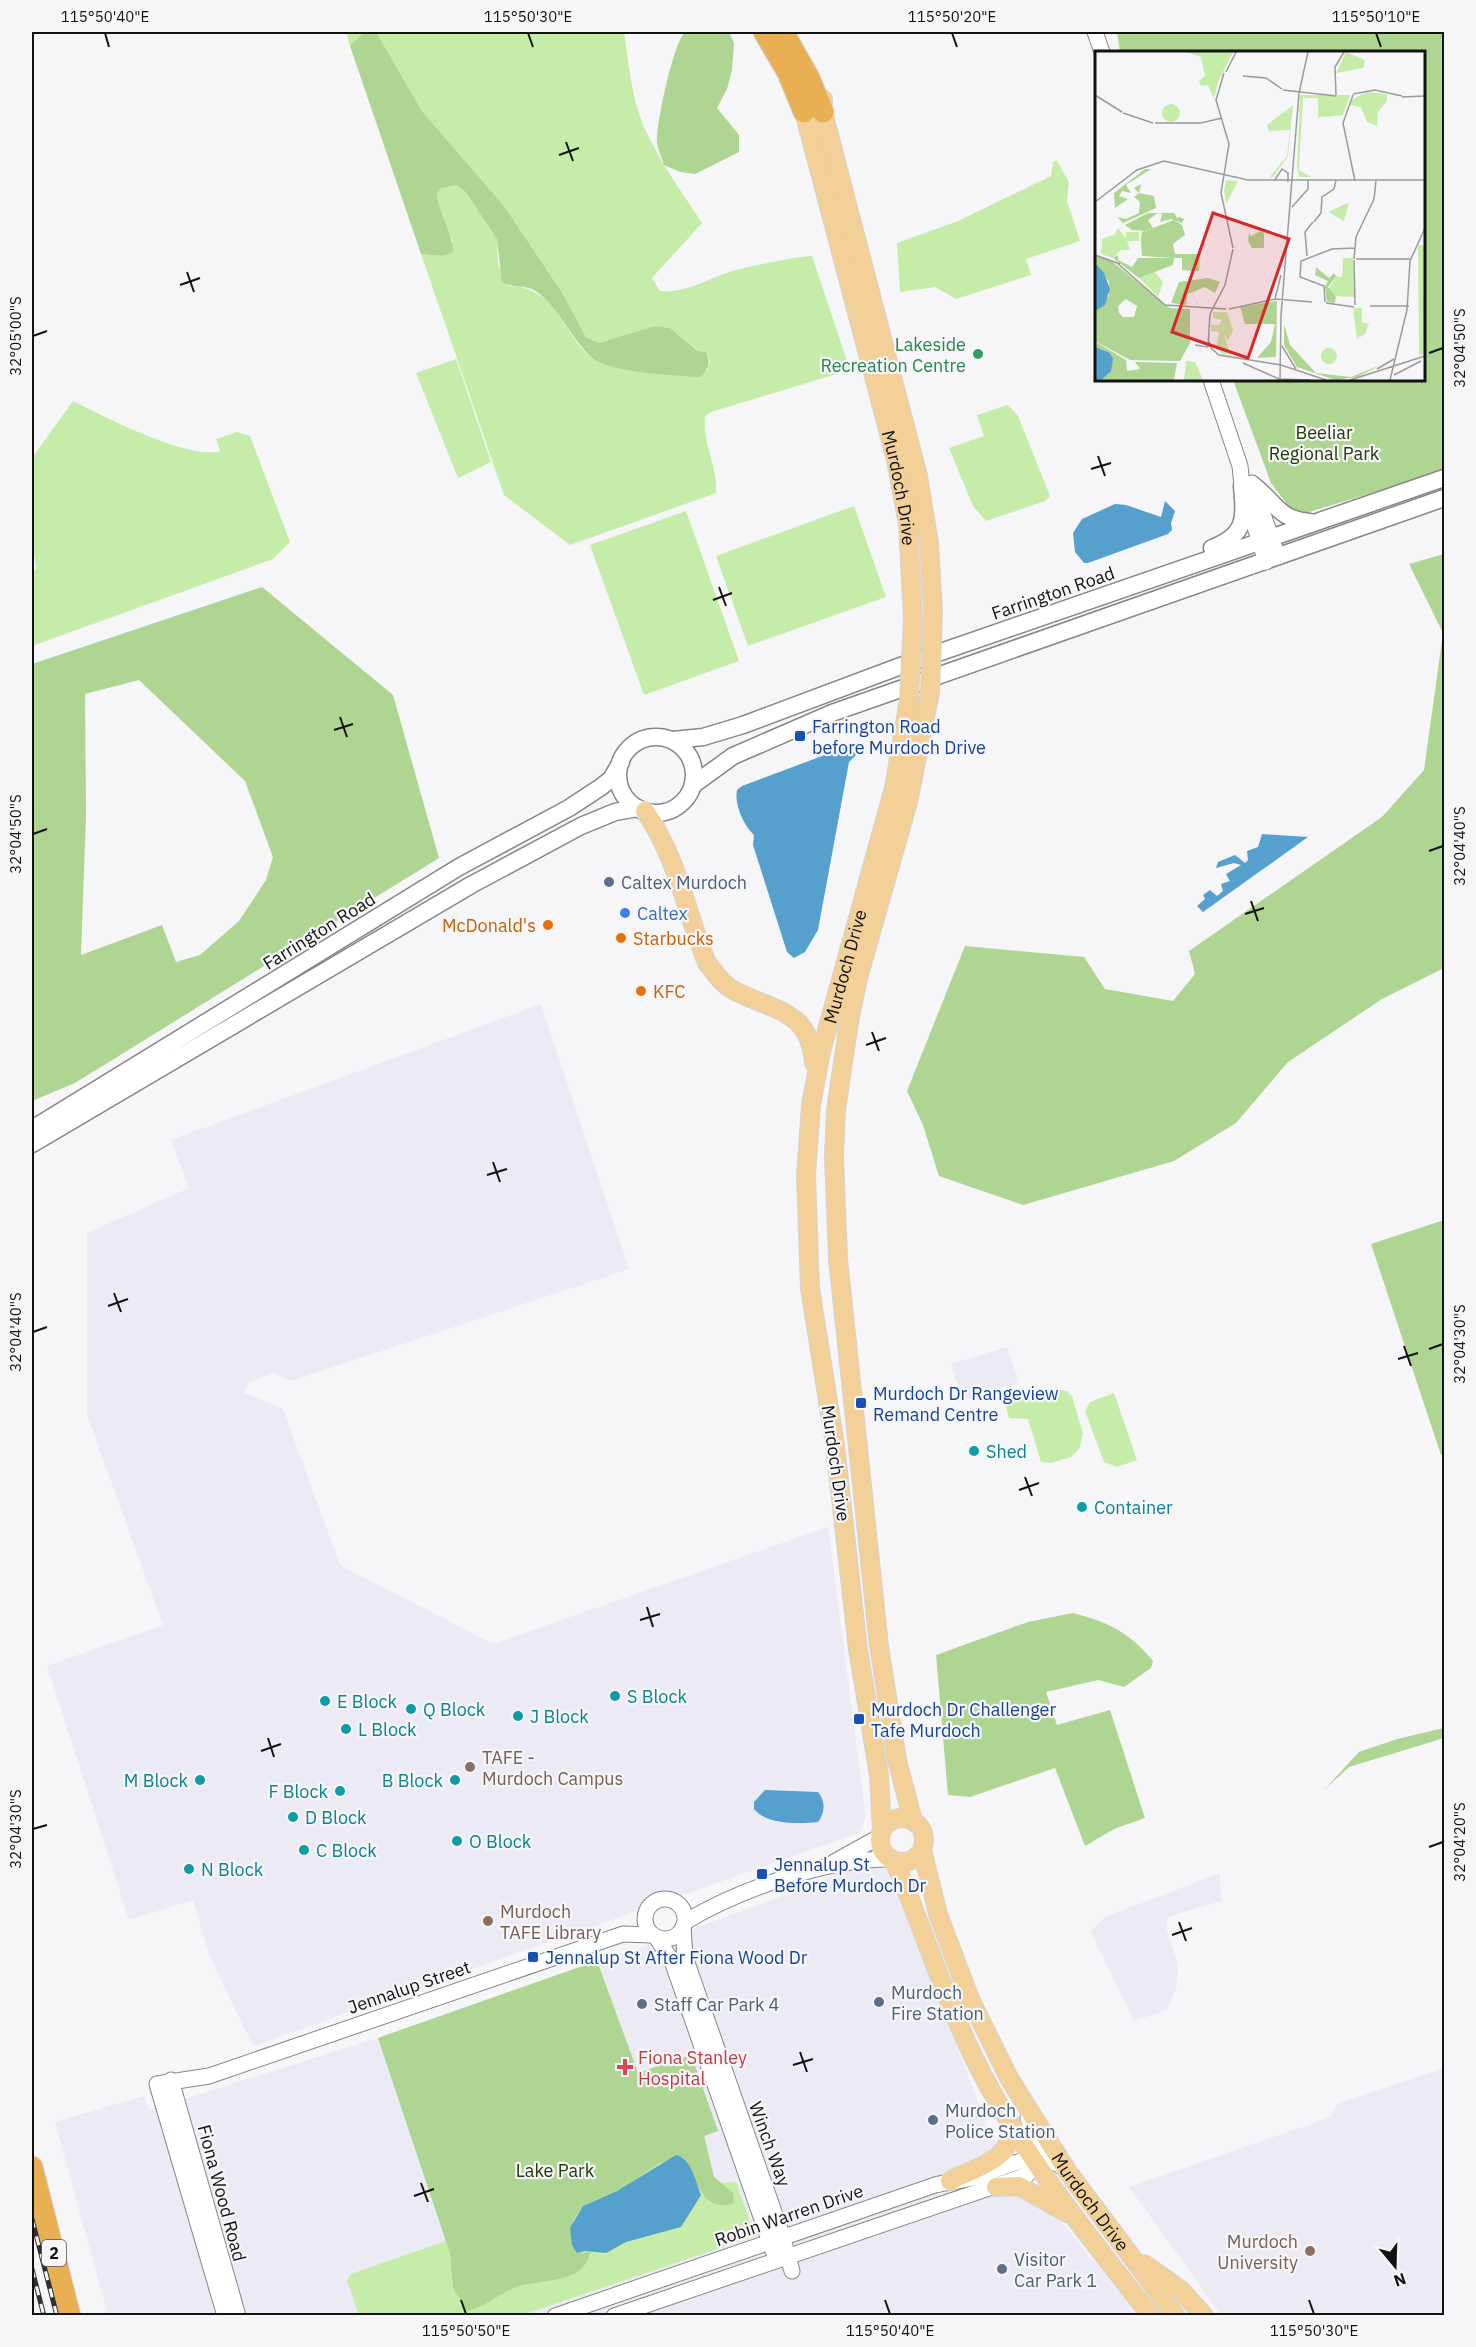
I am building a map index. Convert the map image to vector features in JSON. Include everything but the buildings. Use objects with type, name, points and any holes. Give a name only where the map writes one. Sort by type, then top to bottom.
[{"type":"highway","points":[[764,32],[814,112]]},
{"type":"highway","points":[[783,32],[809,78],[814,112]]},
{"type":"highway","name":"2","points":[[32,2167],[70,2316]]},
{"type":"main road","points":[[795,32],[818,79],[814,112]]},
{"type":"main road","name":"Murdoch Drive","points":[[814,112],[918,476],[929,543],[933,612],[930,693],[908,802],[858,978],[836,1110],[834,1156],[838,1259],[879,1646],[901,1783],[913,1821],[922,1830],[922,1850],[938,1914],[970,1999],[1018,2094],[1068,2172],[1176,2316]]},
{"type":"main road","name":"Murdoch Drive","points":[[814,112],[901,481],[910,546],[914,619],[909,700],[894,788],[815,1077],[806,1158],[807,1264],[835,1445],[858,1649],[879,1775],[882,1850],[892,1860],[951,2008],[976,2062],[1011,2125],[1074,2217],[1145,2312]]},
{"type":"main road","name":"Farrington Road","points":[[673,740],[703,737],[743,725],[825,692],[1444,478]]},
{"type":"main road","points":[[1122,590],[1158,570],[1223,543],[1234,536],[1244,515],[1248,486],[1267,496],[1286,518],[1312,523]]},
{"type":"main road","points":[[693,785],[733,756],[832,713],[1444,498]]},
{"type":"main road","points":[[1007,629],[1023,633],[1086,613],[1089,616],[1087,624]]},
{"type":"main road","points":[[641,809],[670,810],[686,799],[693,785],[694,768],[691,759],[687,751],[673,740],[661,737],[643,739],[628,749],[618,772],[623,793],[641,809],[660,833],[673,861],[707,963],[717,977],[732,989],[796,1019],[807,1031],[813,1046],[815,1077]]},
{"type":"main road","name":"Farrington Road","points":[[32,1129],[459,867],[569,808],[606,783],[621,762]]},
{"type":"main road","name":"Farrington Road","points":[[32,1144],[471,885],[581,826],[615,812],[641,809]]},
{"type":"main road","points":[[881,1833],[892,1820],[906,1818],[913,1821]]},
{"type":"main road","points":[[892,1860],[914,1859],[922,1850]]},
{"type":"main road","points":[[951,2008],[970,1999]]},
{"type":"main road","points":[[950,2181],[1000,2156],[1011,2140],[1011,2125]]},
{"type":"main road","points":[[996,2187],[1019,2186],[1074,2217]]},
{"type":"main road","points":[[1128,2252],[1181,2290],[1204,2316]]},
{"type":"street","points":[[1095,32],[1102,51]]},
{"type":"street","points":[[1211,381],[1272,559]]},
{"type":"street","name":"Jennalup Street","points":[[826,1866],[881,1833]]},
{"type":"street","name":"Jennalup Street","points":[[622,1934],[660,1899],[689,1904],[724,1900],[826,1866],[870,1859],[892,1860]]},
{"type":"street","name":"Jennalup Street","points":[[164,2082],[208,2076],[622,1934],[673,1937],[684,1924],[724,1900]]},
{"type":"street","points":[[674,1901],[682,1909],[684,1924]]},
{"type":"street","points":[[647,1910],[645,1921],[654,1936]]},
{"type":"street","name":"Winch Way","points":[[684,1924],[685,1957],[780,2250]]},
{"type":"street","name":"Winch Way","points":[[654,1936],[672,1961],[780,2250]]},
{"type":"street","name":"Jennalup Street","points":[[162,2102],[177,2096],[208,2076]]},
{"type":"street","name":"Fiona Wood Road","points":[[164,2082],[177,2096],[225,2316]]},
{"type":"street","name":"Fiona Wood Road","points":[[164,2082],[162,2102],[217,2271],[238,2316]]},
{"type":"street","points":[[1018,2094],[1036,2139],[1035,2159],[1052,2160],[1068,2172]]},
{"type":"street","name":"Robin Warren Drive","points":[[555,2316],[996,2187],[1027,2175],[1035,2159]]},
{"type":"street","name":"Robin Warren Drive","points":[[614,2316],[780,2250],[920,2190],[950,2181],[972,2178],[1035,2159]]},
{"type":"street","points":[[920,2190],[929,2198],[946,2203]]},
{"type":"shaded area","name":"TAFE - Murdoch Campus","points":[[541,1004],[629,1269],[291,1381],[273,1373],[249,1382],[244,1393],[283,1409],[340,1565],[493,1644],[828,1527],[866,1817],[859,1833],[253,2046],[209,1955],[193,1900],[129,1920],[47,1666],[163,1625],[87,1415],[87,1233],[189,1188],[171,1140]]},
{"type":"shaded area","points":[[1007,1347],[1019,1383],[963,1400],[951,1364]]},
{"type":"shaded area","name":"Fiona Stanley Hospital","points":[[867,1861],[890,1868],[990,2134],[1123,2297],[1134,2315],[108,2315],[55,2122],[144,2096],[149,2110],[378,2038],[643,1947],[796,1891]]},
{"type":"shaded area","points":[[1220,1873],[1221,1901],[1168,1917],[1166,1927],[1178,1965],[1177,1986],[1167,2010],[1134,2021],[1091,1932],[1105,1917]]},
{"type":"shaded area","name":"Murdoch University","points":[[1444,2068],[1444,2315],[1221,2315],[1129,2187],[1331,2117],[1337,2104]]},
{"type":"green space","points":[[346,32],[624,32],[633,92],[644,127],[664,164],[702,223],[652,278],[660,291],[688,288],[739,269],[812,256],[850,370],[711,412],[705,416],[705,426],[715,473],[716,493],[570,545],[504,495],[421,254],[442,256],[453,241],[439,211],[437,194],[441,188],[457,185],[466,191],[497,239],[498,264],[509,286],[525,288],[538,294],[557,313],[582,349],[593,359],[623,368],[670,373],[707,371],[710,361],[706,352],[699,351],[670,328],[655,326],[599,343],[586,337],[563,294],[504,206],[421,110],[362,34],[350,46]]},
{"type":"green space","points":[[376,32],[421,110],[504,206],[563,294],[586,337],[599,343],[655,326],[670,328],[698,351],[706,352],[708,366],[700,377],[627,370],[600,363],[592,358],[552,307],[537,292],[502,282],[497,239],[466,192],[457,185],[441,188],[437,194],[451,237],[453,252],[442,256],[421,254],[350,46],[362,34]]},
{"type":"green space","points":[[685,32],[729,32],[734,43],[732,70],[727,89],[717,108],[739,135],[739,152],[695,174],[680,172],[664,165],[657,143],[666,85],[675,52]]},
{"type":"green space","name":"Beeliar Regional Park","points":[[1117,32],[1444,32],[1444,471],[1296,516],[1271,483],[1233,381],[1425,381],[1425,51],[1120,51]]},
{"type":"green space","points":[[1057,161],[1069,182],[1067,201],[1080,241],[1026,259],[1031,275],[956,299],[935,287],[900,292],[897,243],[958,221],[1051,176],[1053,162]]},
{"type":"green space","points":[[456,359],[491,462],[458,478],[416,373]]},
{"type":"green space","points":[[73,401],[146,435],[189,450],[220,451],[216,439],[237,432],[250,436],[290,542],[273,559],[32,646],[32,573],[36,569],[32,536],[32,458]]},
{"type":"green space","points":[[1008,405],[1018,416],[1050,496],[1045,501],[986,521],[973,506],[949,448],[984,436],[977,415]]},
{"type":"green space","points":[[854,506],[886,597],[748,646],[716,556]]},
{"type":"green space","points":[[686,511],[739,661],[644,695],[590,545]]},
{"type":"green space","points":[[1444,554],[1444,968],[1382,999],[1288,1062],[1236,1123],[1174,1161],[1023,1205],[939,1176],[923,1125],[907,1091],[965,946],[1084,957],[1105,989],[1173,1001],[1195,974],[1189,951],[1382,817],[1424,770],[1443,633],[1409,564]]},
{"type":"green space","points":[[262,587],[393,695],[439,858],[75,1083],[32,1101],[32,664]],"holes":[[[139,680],[245,781],[273,857],[266,880],[239,921],[200,955],[176,962],[162,925],[81,955],[86,816],[85,694]]]},
{"type":"green space","points":[[1444,1220],[1444,1454],[1441,1455],[1371,1244]]},
{"type":"green space","points":[[1048,1388],[1067,1391],[1072,1396],[1083,1434],[1079,1449],[1071,1457],[1051,1463],[1041,1462],[1028,1419],[1009,1418],[1006,1407],[1009,1396]]},
{"type":"green space","points":[[1114,1393],[1137,1460],[1117,1467],[1104,1462],[1085,1411],[1090,1402]]},
{"type":"green space","points":[[1073,1613],[1107,1624],[1126,1635],[1153,1661],[1151,1668],[1124,1687],[1098,1680],[1046,1692],[1057,1725],[1110,1710],[1145,1818],[1114,1829],[1085,1846],[1055,1768],[970,1797],[948,1795],[936,1655],[1028,1622]]},
{"type":"green space","points":[[1444,1728],[1444,1738],[1349,1767],[1324,1790],[1359,1752],[1397,1739]]},
{"type":"green space","name":"Lake Park","points":[[597,1961],[638,2073],[691,2055],[718,2131],[704,2136],[714,2177],[722,2183],[736,2182],[755,2236],[522,2315],[359,2315],[347,2281],[351,2274],[446,2241],[378,2038]]},
{"type":"green space","name":"Lake Park","points":[[597,1961],[638,2073],[691,2055],[718,2131],[704,2136],[714,2177],[733,2193],[734,2203],[715,2204],[709,2200],[698,2187],[687,2162],[659,2163],[626,2186],[583,2206],[573,2220],[581,2254],[590,2251],[587,2262],[580,2270],[559,2279],[514,2288],[480,2307],[467,2311],[453,2288],[450,2253],[378,2038]]},
{"type":"water","points":[[1165,501],[1175,511],[1171,523],[1172,530],[1168,534],[1088,563],[1084,563],[1075,552],[1073,533],[1082,519],[1115,504],[1126,505],[1161,517]]},
{"type":"water","points":[[846,747],[857,754],[849,762],[818,930],[805,952],[794,958],[787,952],[753,845],[754,835],[743,821],[738,808],[737,790],[742,786]]},
{"type":"water","points":[[1262,834],[1308,837],[1203,912],[1197,906],[1205,899],[1203,895],[1210,890],[1217,896],[1223,891],[1221,884],[1230,881],[1226,874],[1241,865],[1234,863],[1216,868],[1218,862],[1235,855],[1245,863],[1248,860],[1247,851],[1258,847]]},
{"type":"water","points":[[765,1790],[818,1792],[823,1803],[823,1811],[818,1822],[775,1821],[760,1814],[754,1809],[754,1802]]},
{"type":"water","points":[[676,2155],[686,2161],[701,2195],[681,2227],[626,2242],[606,2253],[585,2251],[577,2253],[572,2245],[570,2228],[583,2206],[617,2191]]},
{"type":"railway","points":[[32,2219],[57,2316]]},
{"type":"railway","points":[[32,2269],[44,2316]]},
{"type":"place","name":"Lakeside Recreation Centre","points":[[978,354]]},
{"type":"place","name":"Farrington Road before Murdoch Drive","points":[[800,736]]},
{"type":"place","name":"Caltex Murdoch","points":[[609,882]]},
{"type":"place","name":"Caltex","points":[[625,913]]},
{"type":"place","name":"McDonald's","points":[[548,925]]},
{"type":"place","name":"Starbucks","points":[[621,938]]},
{"type":"place","name":"KFC","points":[[641,991]]},
{"type":"place","name":"Murdoch Dr Rangeview Remand Centre","points":[[861,1403]]},
{"type":"place","name":"Shed","points":[[974,1451]]},
{"type":"place","name":"Container","points":[[1082,1507]]},
{"type":"place","name":"S Block","points":[[615,1696]]},
{"type":"place","name":"E Block","points":[[325,1701]]},
{"type":"place","name":"Q Block","points":[[411,1709]]},
{"type":"place","name":"J Block","points":[[518,1716]]},
{"type":"place","name":"Murdoch Dr Challenger Tafe Murdoch","points":[[859,1719]]},
{"type":"place","name":"L Block","points":[[346,1729]]},
{"type":"place","name":"TAFE - Murdoch Campus","points":[[470,1767]]},
{"type":"place","name":"M Block","points":[[200,1780]]},
{"type":"place","name":"B Block","points":[[455,1780]]},
{"type":"place","name":"F Block","points":[[340,1791]]},
{"type":"place","name":"D Block","points":[[293,1817]]},
{"type":"place","name":"O Block","points":[[457,1841]]},
{"type":"place","name":"C Block","points":[[304,1850]]},
{"type":"place","name":"N Block","points":[[189,1869]]},
{"type":"place","name":"Jennalup St Before Murdoch Dr","points":[[762,1874]]},
{"type":"place","name":"Murdoch TAFE Library","points":[[488,1921]]},
{"type":"place","name":"Jennalup St After Fiona Wood Dr","points":[[533,1957]]},
{"type":"place","name":"Murdoch Fire Station","points":[[879,2002]]},
{"type":"place","name":"Staff Car Park 4","points":[[642,2004]]},
{"type":"place","name":"Fiona Stanley Hospital","points":[[625,2067]]},
{"type":"place","name":"Murdoch Police Station","points":[[933,2120]]},
{"type":"place","name":"Murdoch University","points":[[1310,2251]]},
{"type":"place","name":"Visitor Car Park 1","points":[[1002,2269]]}]
